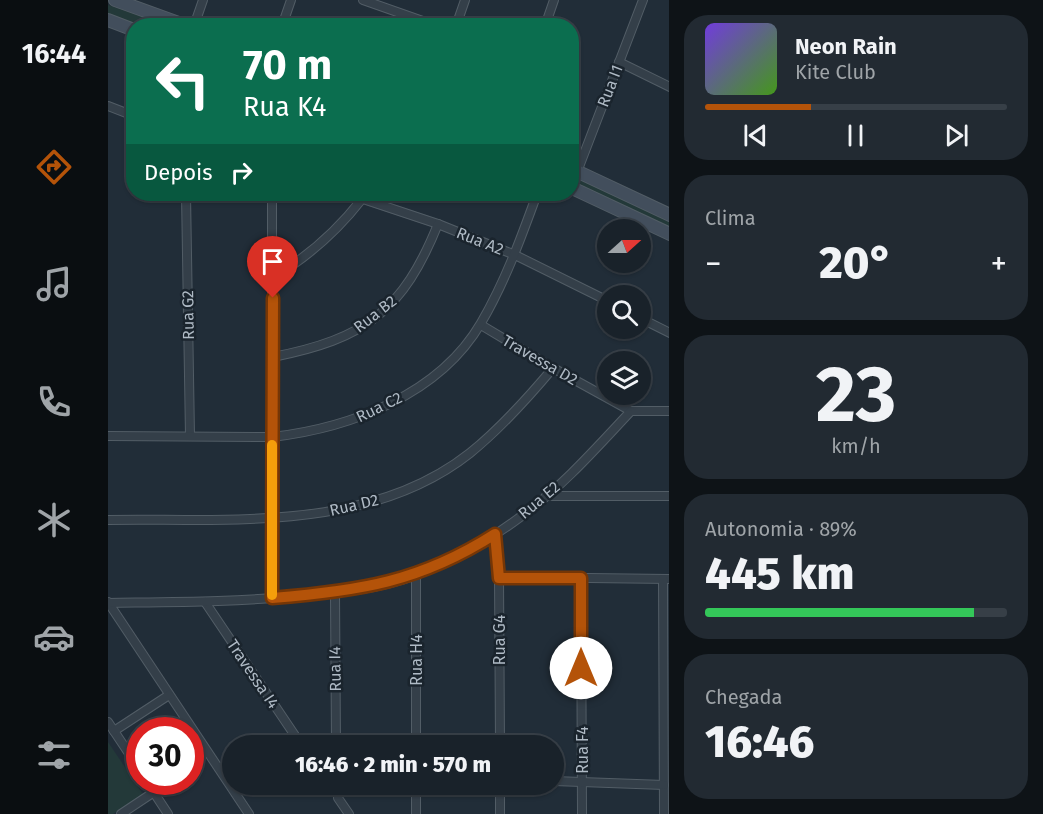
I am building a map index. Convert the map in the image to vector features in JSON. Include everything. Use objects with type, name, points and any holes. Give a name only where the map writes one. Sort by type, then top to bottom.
[{"type":"street","points":[[115,0],[165,18]]},
{"type":"street","points":[[197,18],[203,0]]},
{"type":"street","points":[[285,18],[291,0]]},
{"type":"street","points":[[363,0],[377,2],[417,18]]},
{"type":"street","points":[[459,18],[465,0]]},
{"type":"street","points":[[548,18],[554,0]]},
{"type":"street","name":"Rua I1","points":[[579,159],[643,0]]},
{"type":"street","points":[[108,20],[126,27]]},
{"type":"street","points":[[619,62],[669,87]]},
{"type":"street","points":[[108,106],[126,113]]},
{"type":"street","points":[[579,173],[669,215]]},
{"type":"street","points":[[579,191],[669,234]]},
{"type":"street","name":"Rua G2","points":[[186,201],[190,436]]},
{"type":"street","points":[[272,201],[272,598]]},
{"type":"street","points":[[272,278],[319,245],[360,201]]},
{"type":"street","name":"Rua A2","points":[[368,201],[438,224],[515,255],[597,296]]},
{"type":"street","name":"Rua C2","points":[[108,436],[272,437],[338,425],[381,408],[436,372],[457,354],[481,325],[515,255],[534,201]]},
{"type":"street","name":"Rua B2","points":[[273,357],[337,340],[380,314],[413,279],[438,224]]},
{"type":"street","points":[[651,324],[669,333]]},
{"type":"street","name":"Travessa D2","points":[[481,325],[631,411]]},
{"type":"street","name":"Rua D2","points":[[108,519],[271,517],[350,508],[375,501],[423,482],[468,455],[528,399],[553,368]]},
{"type":"street","points":[[631,411],[669,411]]},
{"type":"street","name":"Rua E2","points":[[108,603],[206,602],[335,593],[416,575],[495,534],[546,496],[631,411]]},
{"type":"street","points":[[546,496],[669,496]]},
{"type":"street","name":"Rua G4","points":[[495,534],[499,578],[500,735]]},
{"type":"street","name":"Rua H4","points":[[416,575],[416,735]]},
{"type":"street","points":[[499,578],[666,579],[664,814]]},
{"type":"street","name":"Rua F4","points":[[581,578],[582,814]]},
{"type":"street","name":"Rua I4","points":[[335,593],[336,735]]},
{"type":"street","name":"Travessa I4","points":[[206,602],[295,735]]},
{"type":"street","points":[[108,603],[249,814]]},
{"type":"street","points":[[114,731],[169,695]]},
{"type":"street","points":[[108,722],[126,749]]},
{"type":"street","points":[[564,781],[664,785]]},
{"type":"street","points":[[121,814],[150,795]]},
{"type":"street","points":[[156,795],[168,814]]},
{"type":"street","points":[[336,795],[349,814]]},
{"type":"street","points":[[416,795],[416,814]]},
{"type":"street","points":[[500,795],[500,814]]},
{"type":"green space","points":[[108,5],[146,18],[126,18],[126,20],[108,14]]},
{"type":"green space","points":[[579,178],[669,222],[669,228],[579,186]]},
{"type":"green space","points":[[108,742],[126,769],[126,795],[142,795],[113,814],[108,814]]},
{"type":"slow traffic","points":[[272,445],[272,595]]},
{"type":"route","points":[[273,298],[272,598],[335,593],[391,583],[443,563],[495,534],[499,578],[581,578],[581,668]]}]
